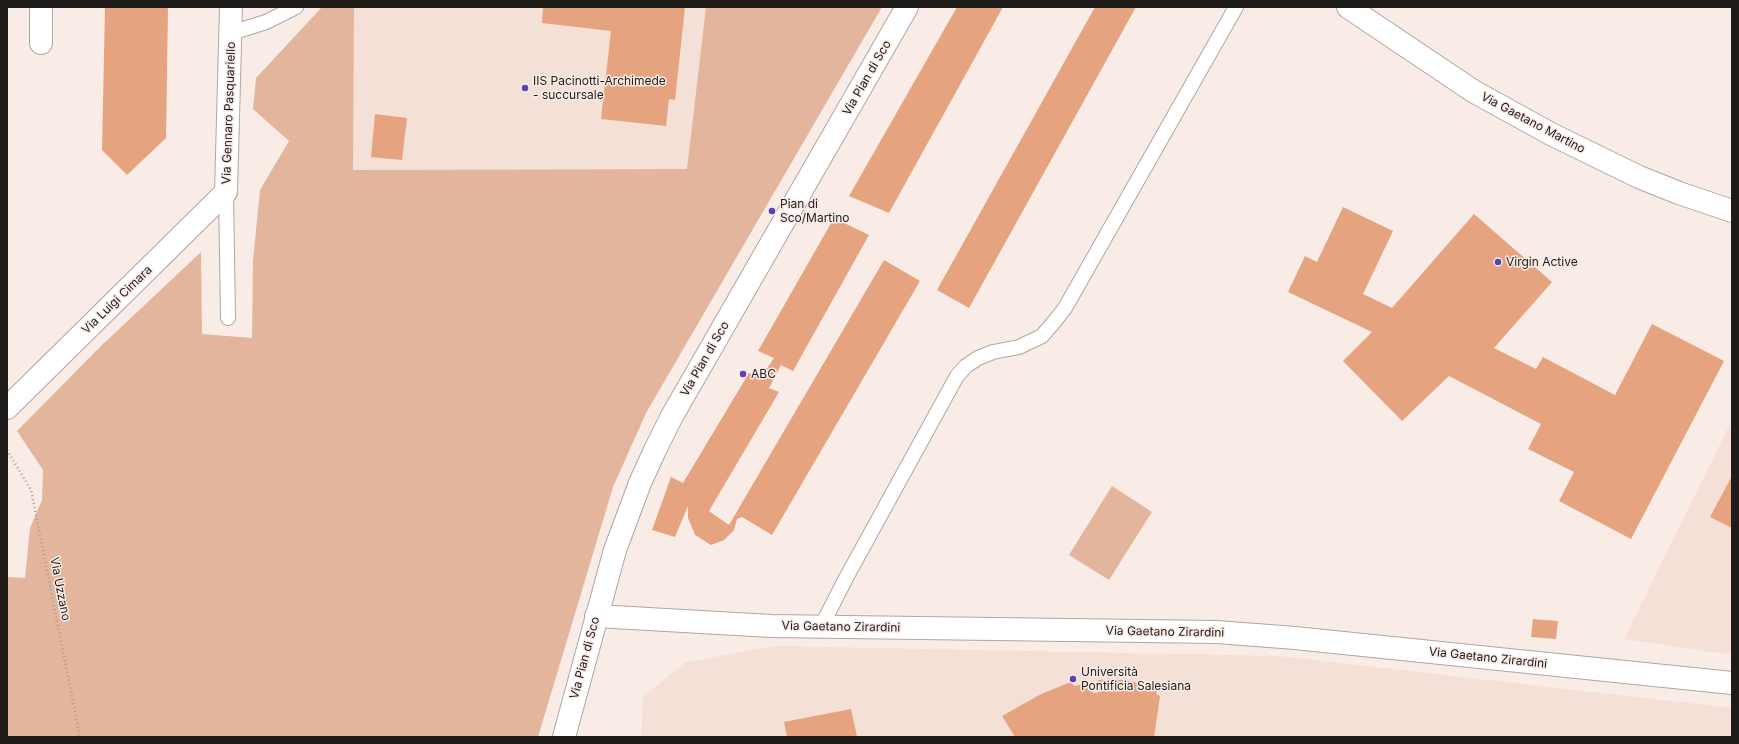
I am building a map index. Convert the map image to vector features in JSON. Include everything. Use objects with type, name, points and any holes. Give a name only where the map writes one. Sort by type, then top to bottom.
[{"type":"street","points":[[41,7],[41,42]]},
{"type":"street","name":"Via Gennaro Pasquariello","points":[[226,192],[231,7]]},
{"type":"street","name":"Via Pian di Sco","points":[[564,737],[614,550],[640,483],[672,416],[907,7]]},
{"type":"street","name":"Via Gaetano Martino","points":[[1348,7],[1473,90],[1551,134],[1639,177],[1679,193],[1732,211]]},
{"type":"street","name":"Via Luigi Cimara","points":[[7,408],[226,192]]},
{"type":"street","name":"Via Gaetano Zirardini","points":[[596,616],[771,626],[1217,632],[1310,639],[1732,683]]},
{"type":"lane","name":"Via Gennaro Pasquariello","points":[[231,33],[266,22],[296,7]]},
{"type":"lane","points":[[821,627],[846,578],[957,376],[966,366],[978,358],[993,352],[1019,347],[1042,336],[1054,322],[1069,301],[1236,7]]},
{"type":"lane","points":[[226,192],[228,318]]},
{"type":"path","name":"Via Uzzano","points":[[7,450],[31,490],[80,737]]},
{"type":"shaded area","points":[[322,7],[354,7],[353,170],[687,169],[706,7],[882,7],[646,413],[613,487],[538,737],[7,737],[7,577],[25,578],[30,528],[42,500],[43,470],[17,431],[101,346],[201,252],[202,334],[252,338],[253,261],[260,190],[289,141],[253,109],[256,78]]},
{"type":"shaded area","name":"IIS Pacinotti-Archimede - succursale","points":[[353,7],[706,7],[687,169],[353,170]]},
{"type":"shaded area","points":[[1732,420],[1732,655],[1624,639]]},
{"type":"shaded area","points":[[1112,486],[1152,512],[1109,580],[1069,555]]},
{"type":"shaded area","name":"Università Pontificia Salesiana","points":[[775,646],[1279,656],[1732,708],[1732,737],[641,737],[643,697],[686,662]]},
{"type":"building","points":[[105,7],[168,7],[166,138],[127,175],[102,150]]},
{"type":"building","name":"IIS Pacinotti-Archimede - succursale","points":[[543,7],[685,7],[675,100],[669,99],[666,126],[601,119],[611,31],[542,23]]},
{"type":"building","points":[[957,7],[1003,7],[889,213],[849,196]]},
{"type":"building","points":[[1095,7],[1136,7],[969,308],[937,290]]},
{"type":"building","points":[[375,114],[407,118],[402,160],[371,157]]},
{"type":"building","points":[[1343,207],[1393,231],[1363,294],[1392,308],[1474,214],[1552,282],[1494,348],[1536,369],[1543,357],[1615,395],[1652,324],[1724,361],[1631,539],[1559,501],[1574,472],[1528,449],[1541,424],[1449,376],[1402,421],[1343,361],[1372,332],[1288,292],[1305,256],[1317,262]]},
{"type":"building","points":[[834,218],[869,235],[793,371],[781,365],[769,388],[779,392],[709,511],[729,525],[884,260],[920,281],[772,535],[742,517],[737,519],[734,530],[724,540],[711,545],[695,535],[688,518],[688,506],[675,537],[652,530],[671,477],[683,483],[749,373],[760,379],[774,358],[758,351]]},
{"type":"building","points":[[1732,476],[1732,528],[1710,517]]},
{"type":"building","points":[[1533,619],[1558,621],[1556,639],[1531,637]]},
{"type":"building","points":[[1098,680],[1124,680],[1158,687],[1156,694],[1160,696],[1154,737],[1015,737],[1002,716],[1041,694],[1071,682],[1074,686],[1089,683],[1093,693],[1100,692]]},
{"type":"building","points":[[851,709],[857,737],[787,737],[784,722]]},
{"type":"place","name":"IIS Pacinotti-Archimede - succursale","points":[[525,88]]},
{"type":"place","name":"Pian di Sco/Martino","points":[[772,211]]},
{"type":"place","name":"Virgin Active","points":[[1498,262]]},
{"type":"place","name":"ABC","points":[[743,374]]},
{"type":"place","name":"Università Pontificia Salesiana","points":[[1073,679]]}]
